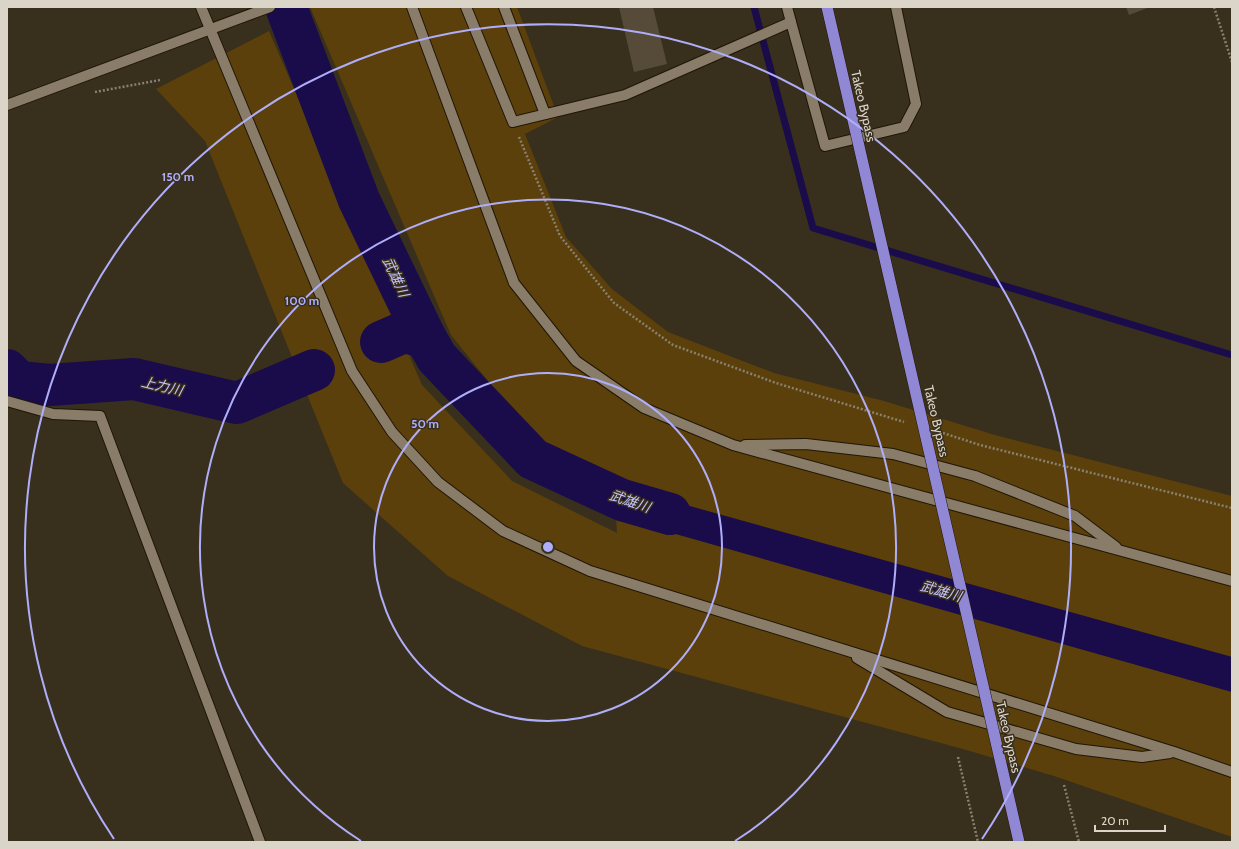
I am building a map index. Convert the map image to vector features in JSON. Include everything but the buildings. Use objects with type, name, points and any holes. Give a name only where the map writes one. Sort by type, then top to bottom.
[{"type":"highway","name":"Takeo Bypass","points":[[827,7],[1019,842]]},
{"type":"street","points":[[201,7],[215,28],[352,371],[392,432],[438,482],[503,531],[590,571],[1174,752],[1232,772]]},
{"type":"street","points":[[7,105],[270,7]]},
{"type":"street","points":[[412,7],[514,283],[576,361],[644,408],[734,445],[1232,581]]},
{"type":"street","points":[[466,7],[513,122],[625,95],[791,22]]},
{"type":"street","points":[[504,7],[545,114]]},
{"type":"street","points":[[787,7],[825,146],[904,127],[916,104],[896,7]]},
{"type":"street","points":[[7,401],[53,414],[100,416],[260,842]]},
{"type":"street","points":[[734,445],[806,444],[893,454],[975,476],[1075,516],[1122,551]]},
{"type":"street","points":[[845,651],[947,712],[1076,749],[1142,757],[1174,752]]},
{"type":"path","points":[[1214,7],[1232,62]]},
{"type":"path","points":[[513,122],[560,236],[614,303],[673,345],[776,383],[905,422]]},
{"type":"path","points":[[942,433],[980,445],[1232,508]]},
{"type":"path","points":[[958,757],[978,842]]},
{"type":"path","points":[[1064,785],[1079,842]]},
{"type":"shaded area","points":[[310,7],[517,7],[558,117],[525,134],[566,237],[612,289],[668,332],[774,373],[884,401],[995,435],[1232,496],[1232,657],[614,485],[541,447],[451,335]]},
{"type":"shaded area","points":[[269,31],[422,385],[512,481],[617,533],[616,517],[1232,692],[1232,837],[1054,776],[963,749],[582,646],[448,576],[343,483],[205,141],[156,89]]},
{"type":"water","points":[[614,485],[1232,657],[1232,692],[616,517]]},
{"type":"waterway","name":"武雄川","points":[[286,7],[359,200],[425,337],[437,358],[533,459],[622,500],[670,514]]},
{"type":"waterway","points":[[754,7],[813,228],[1232,355]]},
{"type":"waterway","name":"上力川","points":[[381,342],[404,332],[425,337]]},
{"type":"waterway","name":"上力川","points":[[7,370],[19,382],[50,385],[134,379],[237,403],[314,370]]}]
